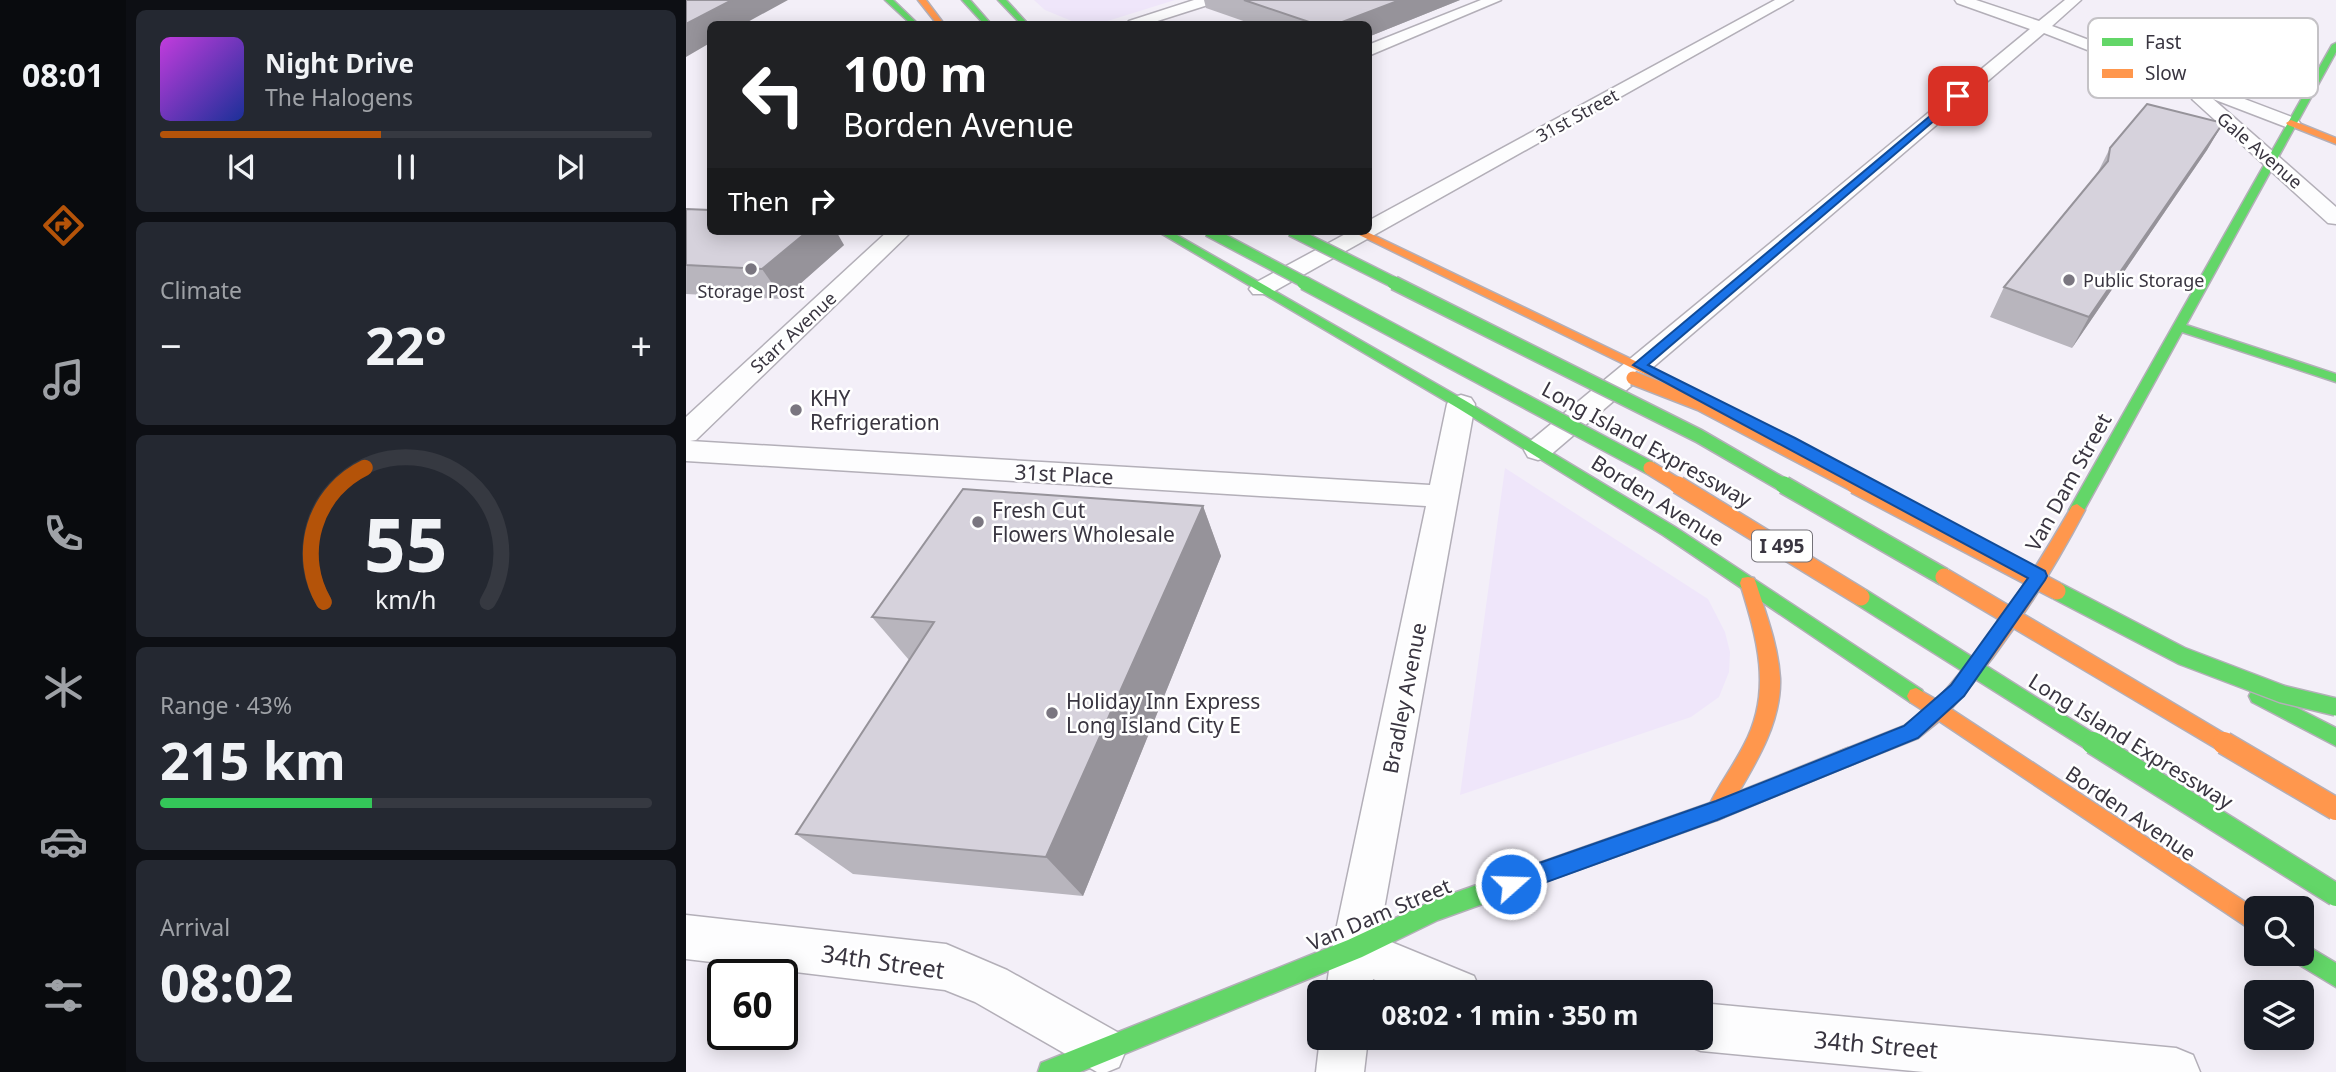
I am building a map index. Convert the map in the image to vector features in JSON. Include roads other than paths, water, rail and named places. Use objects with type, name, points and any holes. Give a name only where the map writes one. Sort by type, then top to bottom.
[{"type":"main road","points":[[890,0],[912,21]]},
{"type":"main road","points":[[922,0],[939,21]]},
{"type":"main road","points":[[966,0],[985,21]]},
{"type":"main road","points":[[1002,0],[1022,21]]},
{"type":"main road","name":"Van Dam Street","points":[[2318,76],[2336,45]]},
{"type":"main road","name":"Van Dam Street","points":[[1050,1072],[1354,948],[1434,911],[1717,810],[1911,732],[1939,710],[1970,676],[2039,576],[2305,98]]},
{"type":"main road","points":[[2291,123],[2336,141]]},
{"type":"main road","name":"Borden Avenue","points":[[1169,235],[1538,450],[1748,583],[2244,914]]},
{"type":"main road","name":"Long Island Expressway","points":[[1215,235],[1279,272],[1610,445],[1690,490],[2336,895]]},
{"type":"main road","name":"Long Island Expressway","points":[[1299,235],[1699,436],[1839,515],[2336,809]]},
{"type":"main road","points":[[1369,235],[1639,365],[1790,442],[2336,738]]},
{"type":"main road","points":[[1406,290],[1700,404],[2182,656],[2282,694],[2336,707]]},
{"type":"main road","points":[[2179,327],[2336,378]]},
{"type":"main road","points":[[1717,810],[1759,734],[1772,701],[1772,679],[1764,632],[1748,583]]},
{"type":"main road","points":[[2314,962],[2336,976]]},
{"type":"street","points":[[1143,21],[1209,0]]},
{"type":"street","points":[[1372,49],[1494,0]]},
{"type":"street","name":"31st Street","points":[[1372,227],[1786,0]]},
{"type":"street","points":[[1962,0],[2088,45]]},
{"type":"street","points":[[1538,450],[2074,0]]},
{"type":"street","name":"Gale Avenue","points":[[2201,98],[2336,218]]},
{"type":"street","points":[[2225,98],[2291,123]]},
{"type":"street","name":"Starr Avenue","points":[[686,433],[897,235]]},
{"type":"street","name":"31st Street","points":[[1261,289],[1358,235]]},
{"type":"street","name":"Bradley Avenue","points":[[1350,980],[1354,948],[1378,838],[1461,404]]},
{"type":"street","name":"31st Place","points":[[686,451],[1442,496]]},
{"type":"street","name":"34th Street","points":[[686,937],[946,967],[991,986],[1102,1050]]},
{"type":"street","points":[[1354,948],[1430,980]]},
{"type":"street","name":"34th Street","points":[[1713,1028],[2176,1072]]},
{"type":"street","points":[[1340,1072],[1343,1050]]},
{"type":"place","name":"Storage Post","points":[[751,269]]},
{"type":"place","name":"Public Storage","points":[[2069,280]]},
{"type":"place","name":"KHY Refrigeration","points":[[796,410]]},
{"type":"place","name":"Fresh Cut Flowers Wholesale","points":[[978,522]]},
{"type":"place","name":"Holiday Inn Express Long Island City E","points":[[1052,713]]}]
